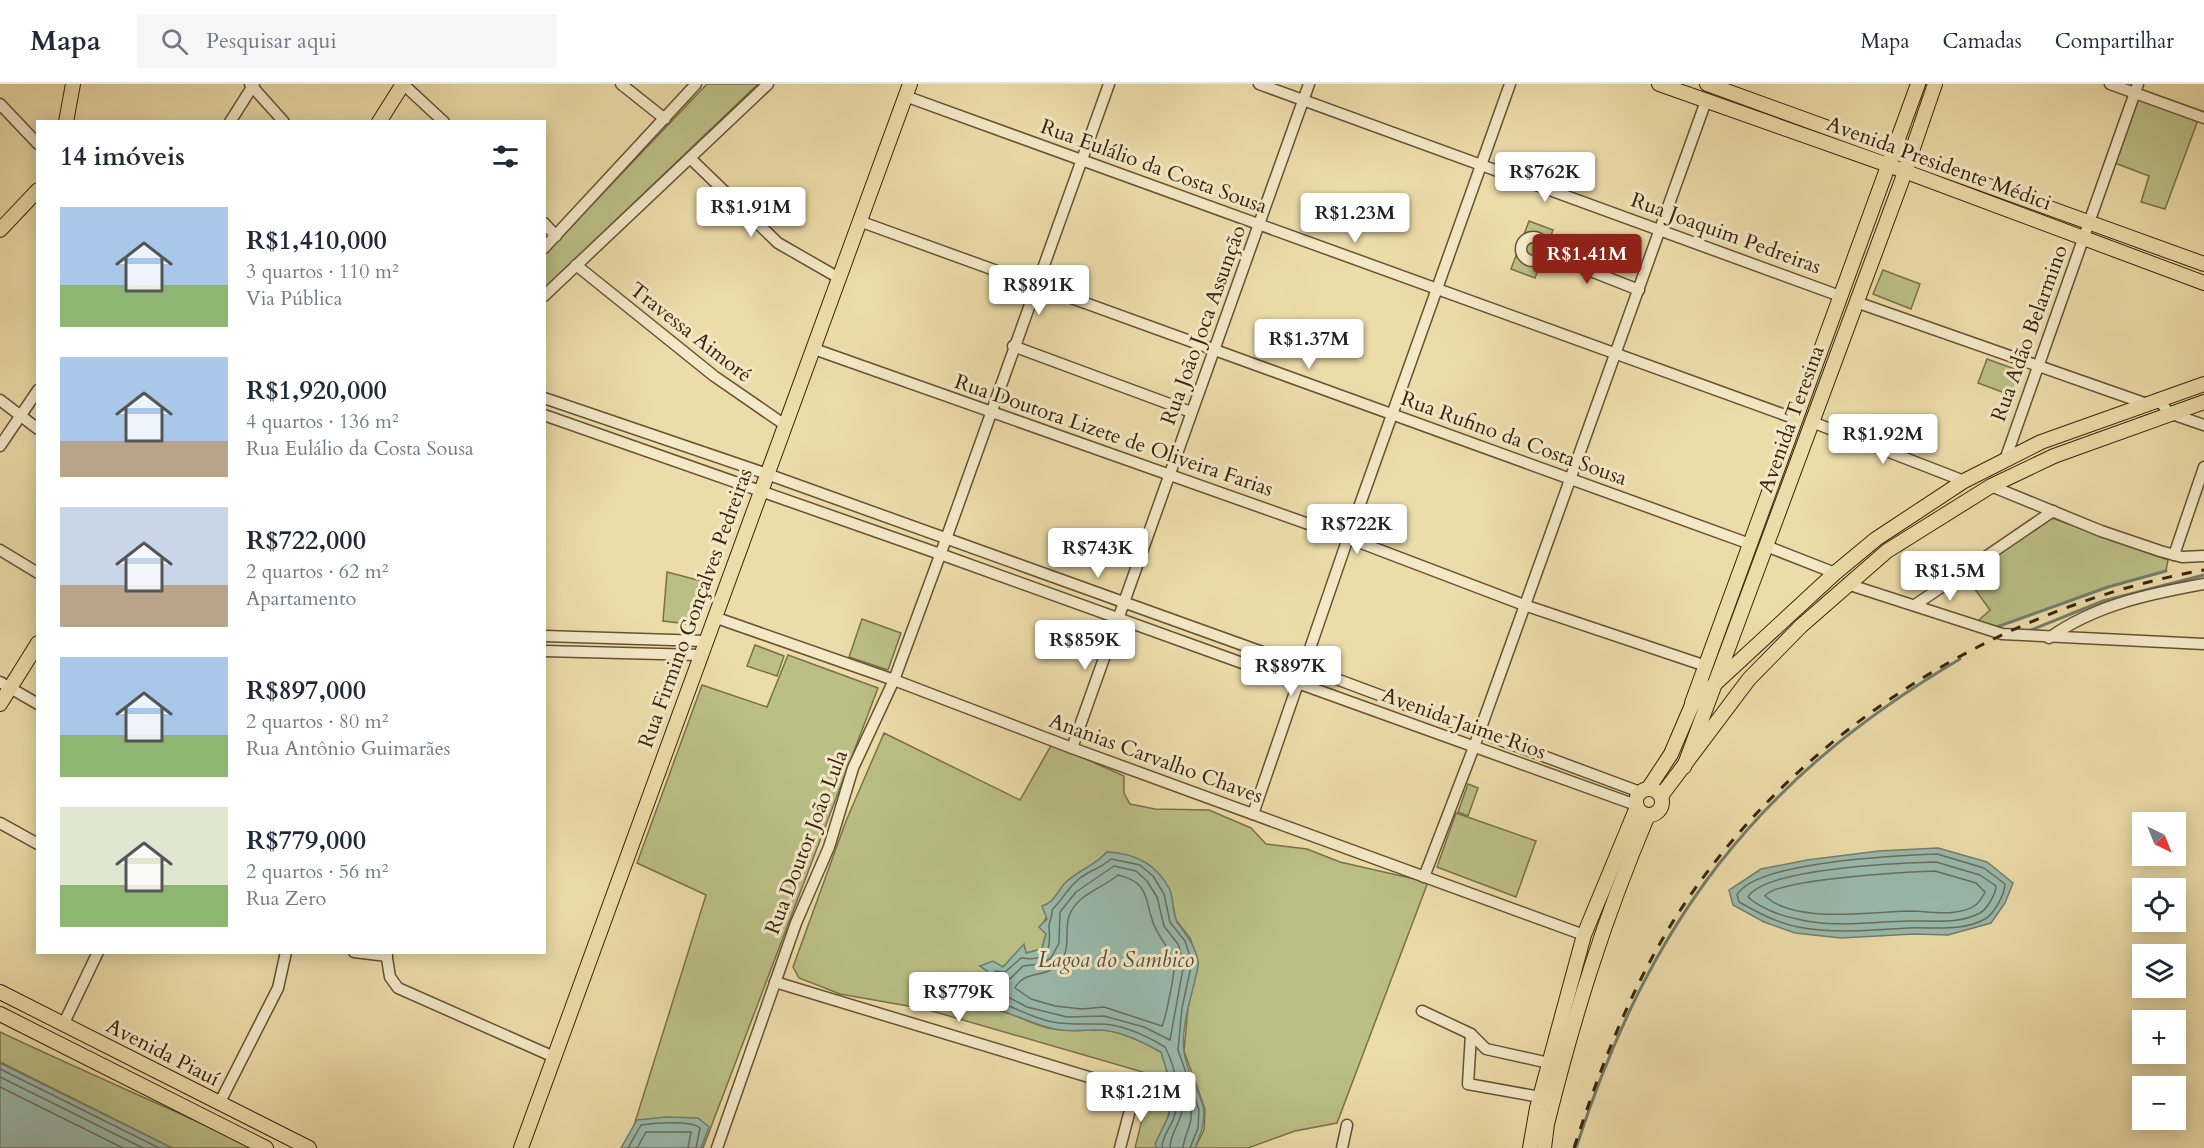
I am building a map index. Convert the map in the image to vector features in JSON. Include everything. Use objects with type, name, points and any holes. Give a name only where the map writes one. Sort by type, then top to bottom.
[{"type":"main road","points":[[66,120],[73,84]]},
{"type":"main road","points":[[380,120],[403,84]]},
{"type":"main road","name":"Avenida Presidente Médici","points":[[1659,84],[1905,171],[2204,283]]},
{"type":"main road","name":"Avenida Teresina","points":[[1642,802],[1671,754],[1692,705],[1918,84]]},
{"type":"main road","name":"Avenida Teresina","points":[[1683,767],[1830,376],[1935,84]]},
{"type":"main road","name":"Avenida Presidente Médici","points":[[1710,85],[2204,264]]},
{"type":"main road","name":"Rua Firmino Gonçalves Pedreiras","points":[[521,1148],[907,90]]},
{"type":"main road","points":[[1791,131],[1797,116]]},
{"type":"main road","points":[[0,230],[36,192]]},
{"type":"main road","points":[[1813,370],[1830,376]]},
{"type":"main road","points":[[1692,705],[1835,573],[1876,539],[1964,481],[2041,442],[2204,384]]},
{"type":"main road","points":[[1642,802],[1656,814],[1661,808],[1661,796],[1749,679],[1801,626],[1887,551],[1991,486],[2054,456],[2204,402]]},
{"type":"main road","points":[[1767,497],[1782,503]]},
{"type":"main road","points":[[1790,614],[1801,626]]},
{"type":"main road","points":[[0,704],[5,685],[36,646]]},
{"type":"main road","points":[[1530,1148],[1540,1097],[1584,935],[1642,802],[1655,791],[1661,796]]},
{"type":"main road","points":[[1544,1148],[1547,1124],[1589,968],[1616,891],[1642,802]]},
{"type":"main road","name":"Avenida Piauí","points":[[0,992],[309,1148]]},
{"type":"main road","name":"Avenida Piauí","points":[[0,1014],[266,1148]]},
{"type":"main road","points":[[0,1024],[55,1052],[109,1070]]},
{"type":"street","points":[[231,120],[252,84],[282,120]]},
{"type":"street","points":[[403,84],[442,120]]},
{"type":"street","points":[[621,84],[665,119]]},
{"type":"street","points":[[546,246],[696,84]]},
{"type":"street","points":[[546,294],[768,84]]},
{"type":"street","points":[[940,554],[1108,84]]},
{"type":"street","name":"Rua Joaquim Pedreiras","points":[[1259,84],[1840,296]]},
{"type":"street","name":"Rua João Joca Assunção","points":[[1072,748],[1213,351],[1261,225],[1309,84]]},
{"type":"street","points":[[1253,814],[1348,538],[1510,84]]},
{"type":"street","points":[[2110,84],[2136,88],[2204,118]]},
{"type":"street","name":"Rua Adão Belarmino","points":[[2005,460],[2136,88]]},
{"type":"street","name":"Rua Eulálio da Costa Sousa","points":[[907,90],[1081,159],[1796,419]]},
{"type":"street","points":[[1424,877],[1480,731],[1706,101]]},
{"type":"street","points":[[0,104],[36,142]]},
{"type":"street","points":[[691,159],[778,243],[839,278]]},
{"type":"street","name":"Rua Rufino da Costa Sousa","points":[[859,221],[1750,544]]},
{"type":"street","points":[[546,225],[556,236]]},
{"type":"street","points":[[1545,254],[1639,290]]},
{"type":"street","name":"Travessa Aimoré","points":[[576,265],[714,376],[785,425]]},
{"type":"street","points":[[1856,302],[2151,401],[2169,413],[2204,425]]},
{"type":"street","points":[[1013,346],[1191,412]]},
{"type":"street","name":"Rua Doutora Lizete de Oliveira Farias","points":[[814,349],[1348,538],[1524,605],[1706,666]]},
{"type":"street","points":[[0,446],[36,393]]},
{"type":"street","name":"Avenida Jaime Rios","points":[[546,399],[767,474],[1039,574],[1480,731],[1642,802]]},
{"type":"street","points":[[0,400],[36,428]]},
{"type":"street","points":[[568,423],[574,408]]},
{"type":"street","name":"Avenida Jaime Rios","points":[[546,416],[940,554],[1298,685],[1474,747],[1642,802]]},
{"type":"street","points":[[1812,422],[1964,481]]},
{"type":"street","points":[[666,458],[672,442]]},
{"type":"street","points":[[2174,555],[2204,467]]},
{"type":"street","points":[[1991,486],[2174,555],[2204,555]]},
{"type":"street","points":[[852,524],[858,508]]},
{"type":"street","points":[[1915,606],[2053,511]]},
{"type":"street","points":[[1767,546],[1835,573]]},
{"type":"street","points":[[0,550],[36,572]]},
{"type":"street","name":"Rua Doutor João Lula","points":[[717,1148],[809,890],[829,847],[854,768],[894,680],[940,554]]},
{"type":"street","points":[[1034,590],[1039,574]]},
{"type":"street","points":[[1847,584],[2002,634],[2204,644]]},
{"type":"street","points":[[2049,638],[2066,626],[2100,609],[2204,584]]},
{"type":"street","name":"Ananias Carvalho Chaves","points":[[714,617],[894,680],[1072,748],[1584,935]]},
{"type":"street","points":[[546,636],[705,641]]},
{"type":"street","points":[[578,637],[578,653]]},
{"type":"street","points":[[546,651],[700,655]]},
{"type":"street","points":[[5,685],[36,703]]},
{"type":"street","points":[[0,824],[36,843]]},
{"type":"street","points":[[63,1025],[97,954]]},
{"type":"street","points":[[219,1104],[278,988],[286,954]]},
{"type":"street","points":[[386,954],[390,977],[398,988],[554,1057]]},
{"type":"street","points":[[775,982],[1135,1091],[1120,1148]]},
{"type":"street","points":[[1422,1011],[1471,1034],[1486,1049],[1549,1063]]},
{"type":"street","points":[[1471,1034],[1468,1084],[1540,1097]]},
{"type":"street","points":[[1342,1148],[1347,1125]]},
{"type":"green space","points":[[707,84],[758,84],[546,287],[546,253]]},
{"type":"green space","points":[[2137,99],[2198,120],[2165,209],[2141,202],[2149,176],[2115,163]]},
{"type":"green space","points":[[1529,221],[1553,230],[1535,278],[1511,269]]},
{"type":"green space","points":[[1883,270],[1920,284],[1911,309],[1873,294]]},
{"type":"green space","points":[[1987,359],[2023,372],[2013,396],[1978,383]]},
{"type":"green space","points":[[2052,518],[2168,560],[2166,571],[2108,587],[1994,628],[1978,621],[1990,610],[1966,577]]},
{"type":"green space","points":[[667,572],[713,584],[696,625],[663,621]]},
{"type":"green space","points":[[862,619],[901,633],[888,670],[849,657]]},
{"type":"green space","points":[[755,645],[784,656],[777,676],[747,666]]},
{"type":"green space","points":[[788,655],[878,688],[703,1148],[627,1148],[706,895],[637,863],[702,685],[767,707]]},
{"type":"green space","points":[[884,733],[1020,800],[1052,744],[1124,776],[1124,793],[1130,804],[1155,809],[1209,810],[1251,828],[1266,844],[1307,849],[1340,862],[1428,882],[1337,1123],[1295,1131],[1248,1148],[1195,1148],[1204,1130],[1205,1109],[1184,1051],[1188,1008],[1198,962],[1190,938],[1176,920],[1170,891],[1107,852],[1061,888],[1040,927],[1046,934],[1042,949],[1026,953],[1024,945],[1003,967],[980,966],[987,971],[995,1002],[987,1007],[1048,1028],[1099,1030],[1123,1034],[1161,1052],[1168,1074],[1170,1097],[1169,1113],[1156,1143],[1157,1148],[1135,1148],[1153,1075],[925,1009],[840,994],[799,978],[793,967],[846,821]]},
{"type":"green space","points":[[1468,784],[1478,788],[1468,816],[1458,812]]},
{"type":"green space","points":[[1456,813],[1536,841],[1516,897],[1437,867]]},
{"type":"green space","points":[[0,1032],[255,1148],[172,1148],[0,1062]]},
{"type":"water","points":[[1938,848],[1987,862],[2013,883],[2005,903],[1991,923],[1948,935],[1914,934],[1841,938],[1795,933],[1764,922],[1733,905],[1729,890],[1761,869],[1807,860],[1879,851]]},
{"type":"water","name":"Lagoa do Sambico","points":[[1107,852],[1136,858],[1159,873],[1170,890],[1177,922],[1190,940],[1197,956],[1198,967],[1186,1018],[1183,1044],[1188,1067],[1203,1108],[1204,1119],[1195,1148],[1157,1148],[1155,1144],[1169,1115],[1170,1081],[1161,1052],[1123,1034],[1099,1030],[1054,1029],[986,1007],[995,1001],[988,993],[992,993],[985,988],[988,980],[987,971],[980,966],[993,961],[1003,967],[1024,944],[1026,953],[1042,949],[1046,934],[1039,927],[1047,919],[1042,906],[1052,900],[1065,883]]},
{"type":"water","points":[[0,1063],[172,1148],[0,1148]]},
{"type":"water","points":[[667,1117],[698,1118],[709,1127],[701,1148],[621,1148],[637,1120]]},
{"type":"waterway","points":[[1994,628],[2108,587],[2166,571]]},
{"type":"waterway","points":[[2026,632],[2103,601],[2204,575]]},
{"type":"waterway","points":[[1576,1148],[1605,1067],[1638,994],[1676,926],[1718,864],[1768,808],[1824,755],[1888,706],[1960,659]]},
{"type":"railway","points":[[1574,1148],[1607,1055],[1633,995],[1664,937],[1681,909],[1729,845],[1783,787],[1843,734],[1908,687],[1978,647],[2051,614],[2127,588],[2204,570]]}]
